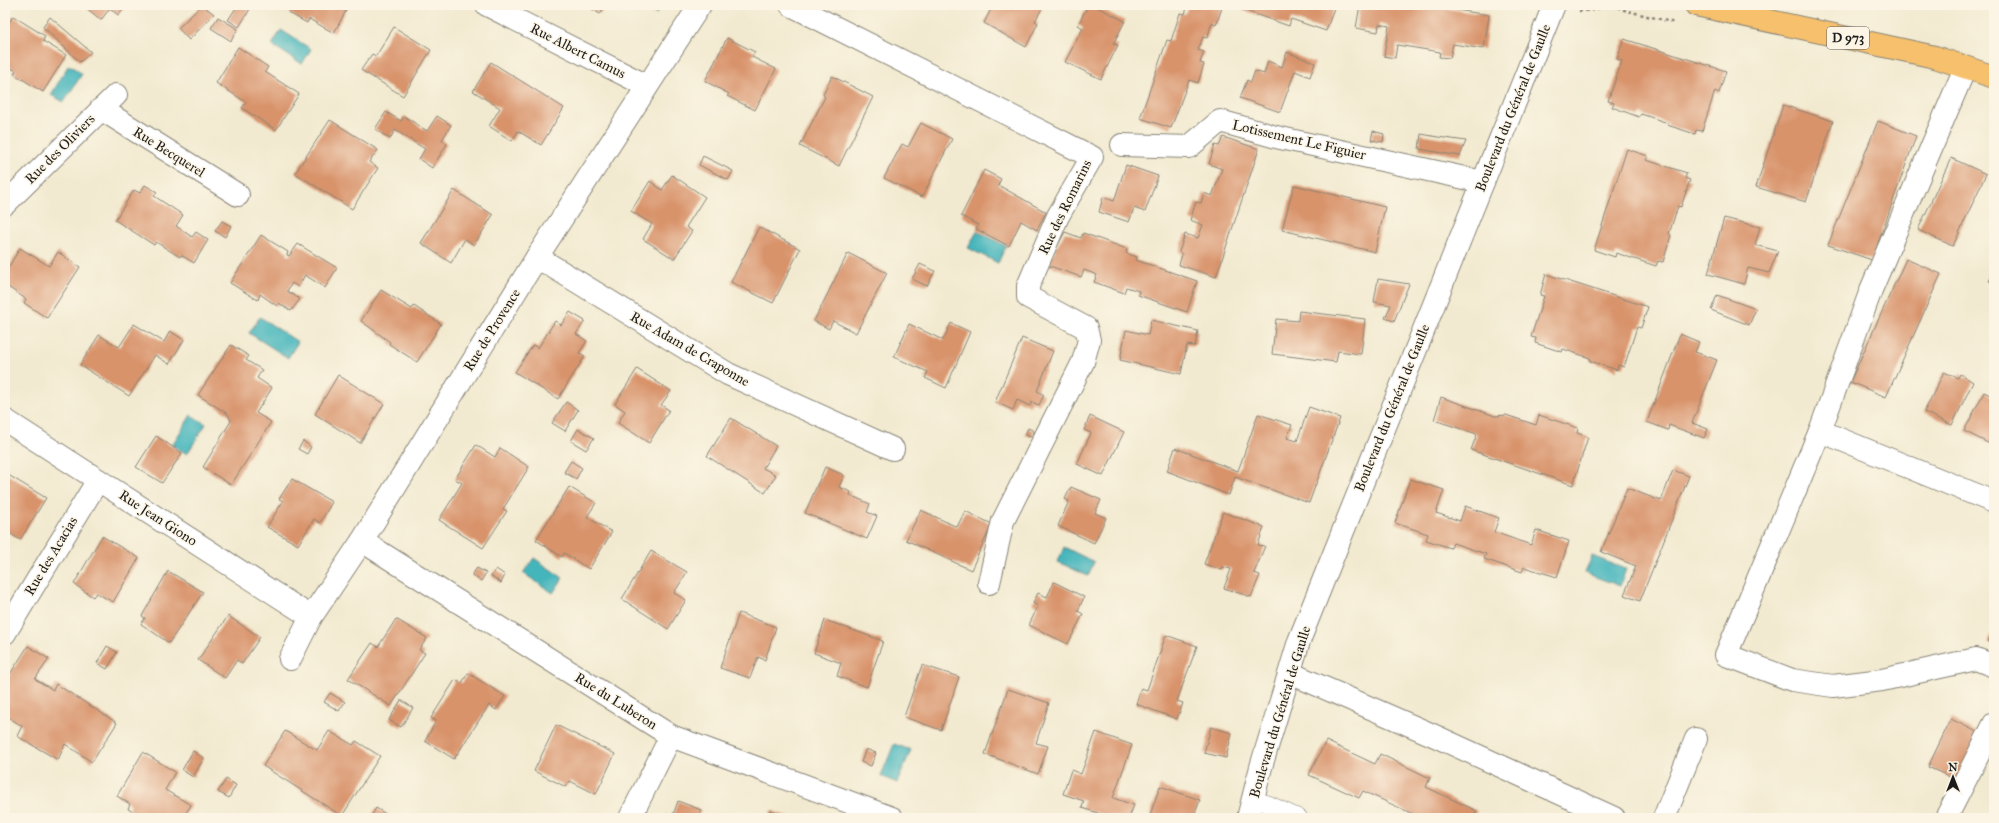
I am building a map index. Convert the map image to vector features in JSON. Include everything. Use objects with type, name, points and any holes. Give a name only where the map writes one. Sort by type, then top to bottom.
[{"type":"main road","name":"D 973","points":[[1698,5],[1935,57],[1994,77]]},
{"type":"street","name":"Rue Albert Camus","points":[[487,5],[647,86]]},
{"type":"street","name":"Rue de Provence","points":[[290,659],[311,617],[362,541],[537,257],[700,5]]},
{"type":"street","name":"Rue des Romarins","points":[[792,5],[1092,157],[1058,216],[1028,286],[1028,297],[1086,328],[1089,340],[1083,362],[1003,521],[989,583]]},
{"type":"street","name":"Boulevard du Général de Gaulle","points":[[1251,809],[1261,767],[1300,641],[1326,572],[1554,5]]},
{"type":"street","points":[[1965,68],[1871,290],[1820,431],[1726,655],[1792,680],[1833,686],[1882,680],[1976,659],[1994,666]]},
{"type":"street","name":"Rue Becquerel","points":[[108,102],[238,195]]},
{"type":"street","name":"Rue des Oliviers","points":[[5,204],[108,102]]},
{"type":"street","name":"Lotissement Le Figuier","points":[[1122,144],[1189,148],[1220,122],[1276,137],[1483,182]]},
{"type":"street","name":"Rue Adam de Craponne","points":[[537,257],[728,374],[893,449]]},
{"type":"street","name":"Rue Jean Giono","points":[[5,420],[311,617]]},
{"type":"street","points":[[1820,431],[1994,502]]},
{"type":"street","name":"Rue des Acacias","points":[[5,633],[98,480]]},
{"type":"street","name":"Rue du Luberon","points":[[362,541],[671,736],[892,818]]},
{"type":"street","points":[[1290,673],[1435,736],[1614,818]]},
{"type":"street","points":[[1946,818],[1994,724]]},
{"type":"street","points":[[630,818],[671,736]]},
{"type":"street","points":[[1664,818],[1696,739]]},
{"type":"lane","points":[[1251,809],[1268,804],[1299,818]]},
{"type":"water","points":[[642,5],[662,5],[656,14]]},
{"type":"water","points":[[281,30],[311,49],[302,64],[272,45]]},
{"type":"water","points":[[68,66],[71,66],[82,74],[64,102],[51,95]]},
{"type":"water","points":[[977,231],[1006,246],[998,263],[968,248]]},
{"type":"water","points":[[260,317],[298,342],[288,358],[249,333]]},
{"type":"water","points":[[191,415],[206,424],[187,454],[172,445]]},
{"type":"water","points":[[1064,547],[1094,562],[1088,576],[1058,562]]},
{"type":"water","points":[[1592,556],[1626,569],[1620,586],[1585,573]]},
{"type":"water","points":[[534,558],[563,578],[553,593],[523,573]]},
{"type":"water","points":[[894,744],[911,750],[897,783],[881,776]]},
{"type":"building","points":[[83,5],[126,5],[118,15],[110,8],[101,20]]},
{"type":"building","points":[[202,5],[214,14],[189,40],[178,28]]},
{"type":"building","points":[[238,5],[244,5],[250,9],[239,27],[228,20]]},
{"type":"building","points":[[289,5],[349,5],[334,33],[309,19],[307,23],[289,13],[292,8]]},
{"type":"building","points":[[585,5],[606,5],[600,14]]},
{"type":"building","points":[[993,5],[1044,5],[1035,21],[1038,23],[1026,47],[984,23]]},
{"type":"building","points":[[1088,5],[1093,5],[1125,21],[1113,44],[1118,45],[1101,79],[1065,62],[1083,28],[1078,25]]},
{"type":"building","points":[[1188,5],[1223,5],[1216,25],[1212,23],[1207,38],[1203,37],[1198,50],[1204,52],[1200,63],[1204,64],[1198,83],[1189,80],[1171,128],[1140,118],[1167,40],[1171,41],[1180,13],[1185,14]]},
{"type":"building","points":[[1241,5],[1335,5],[1326,31],[1291,19],[1289,26],[1240,9]]},
{"type":"building","points":[[1360,5],[1423,5],[1489,15],[1484,49],[1453,44],[1450,58],[1439,57],[1440,52],[1397,45],[1395,58],[1384,56],[1389,26],[1379,24],[1378,32],[1356,28]]},
{"type":"building","points":[[13,16],[45,36],[43,41],[66,55],[43,92],[14,74],[16,71],[5,64],[5,29]]},
{"type":"building","points":[[50,17],[91,52],[80,62],[43,27]]},
{"type":"building","points":[[218,17],[238,29],[231,41],[211,28]]},
{"type":"building","points":[[394,27],[431,50],[403,96],[361,70],[372,54],[376,56]]},
{"type":"building","points":[[727,38],[755,52],[752,57],[776,69],[755,110],[727,96],[729,94],[705,81]]},
{"type":"building","points":[[1624,39],[1726,71],[1719,93],[1715,91],[1702,131],[1696,130],[1695,134],[1667,125],[1668,123],[1641,114],[1639,117],[1612,107],[1614,103],[1608,101],[1622,61],[1617,59]]},
{"type":"building","points":[[238,47],[268,67],[265,72],[299,94],[276,130],[242,108],[246,102],[216,83]]},
{"type":"building","points":[[1287,52],[1315,63],[1310,77],[1295,71],[1280,112],[1240,98],[1247,80],[1251,82],[1255,71],[1264,74],[1268,61],[1282,67]]},
{"type":"building","points":[[491,62],[564,108],[541,145],[518,131],[512,141],[489,126],[500,108],[473,91]]},
{"type":"building","points":[[832,76],[873,97],[839,166],[800,146],[825,97],[823,95]]},
{"type":"building","points":[[1783,105],[1833,121],[1806,202],[1756,187]]},
{"type":"building","points":[[386,112],[401,121],[404,116],[427,131],[437,116],[451,125],[442,140],[447,144],[432,168],[419,159],[425,149],[395,130],[390,139],[375,129]]},
{"type":"building","points":[[330,120],[378,150],[369,162],[378,168],[352,209],[295,173]]},
{"type":"building","points":[[1878,121],[1916,136],[1872,260],[1828,245]]},
{"type":"building","points":[[921,123],[952,139],[922,197],[884,178],[902,144],[908,147]]},
{"type":"building","points":[[1373,131],[1384,134],[1383,142],[1371,140]]},
{"type":"building","points":[[1421,134],[1466,141],[1460,156],[1419,149]]},
{"type":"building","points":[[1223,137],[1259,149],[1216,277],[1179,265],[1182,254],[1179,252],[1185,234],[1198,238],[1203,225],[1190,220],[1196,202],[1201,203],[1204,193],[1212,196],[1222,169],[1209,164],[1215,145],[1219,146]]},
{"type":"building","points":[[1627,149],[1648,156],[1646,160],[1687,173],[1685,178],[1690,180],[1681,207],[1678,206],[1669,234],[1671,235],[1663,262],[1658,261],[1656,266],[1616,253],[1615,257],[1594,250]]},
{"type":"building","points":[[703,156],[733,171],[728,180],[699,165]]},
{"type":"building","points":[[1951,158],[1986,174],[1953,246],[1918,230]]},
{"type":"building","points":[[1126,165],[1158,176],[1145,212],[1134,208],[1129,222],[1099,212],[1103,197],[1114,201]]},
{"type":"building","points":[[984,170],[1001,179],[998,185],[1046,212],[1037,230],[1021,221],[1009,246],[976,229],[978,225],[961,216]]},
{"type":"building","points":[[672,175],[705,197],[686,227],[692,231],[674,259],[643,239],[652,224],[631,211],[650,181],[662,190]]},
{"type":"building","points":[[145,185],[157,192],[154,196],[183,215],[176,226],[192,237],[196,232],[208,240],[194,263],[181,255],[180,257],[156,242],[154,245],[115,220],[134,190],[140,193]]},
{"type":"building","points":[[1294,185],[1385,207],[1375,252],[1282,230]]},
{"type":"building","points":[[454,190],[493,215],[474,245],[465,239],[451,263],[421,243]]},
{"type":"building","points":[[1724,218],[1760,227],[1755,245],[1778,251],[1769,273],[1748,268],[1744,284],[1708,274]]},
{"type":"building","points":[[222,221],[231,226],[225,237],[215,231]]},
{"type":"building","points":[[759,227],[800,249],[773,303],[731,282]]},
{"type":"building","points":[[1065,232],[1081,238],[1083,233],[1127,249],[1126,253],[1137,257],[1136,260],[1197,281],[1187,312],[1138,295],[1139,291],[1126,287],[1124,293],[1094,282],[1097,275],[1084,270],[1081,277],[1047,265]]},
{"type":"building","points":[[261,235],[288,252],[287,255],[289,256],[298,244],[337,268],[325,288],[305,275],[298,287],[292,283],[287,291],[300,299],[291,311],[279,303],[277,306],[260,294],[258,300],[230,283]]},
{"type":"building","points":[[20,248],[49,266],[58,252],[80,267],[47,318],[24,303],[26,299],[5,285],[5,273]]},
{"type":"building","points":[[848,253],[887,273],[856,333],[833,321],[829,329],[814,321]]},
{"type":"building","points":[[1906,259],[1941,274],[1886,397],[1850,382]]},
{"type":"building","points":[[920,264],[935,271],[927,286],[912,279]]},
{"type":"building","points":[[1994,272],[1994,283],[1989,281]]},
{"type":"building","points":[[1546,274],[1648,307],[1641,328],[1637,327],[1624,367],[1618,365],[1617,370],[1590,361],[1590,358],[1563,349],[1562,352],[1535,343],[1536,338],[1531,337],[1544,296],[1540,295]]},
{"type":"building","points":[[1378,279],[1409,284],[1394,321],[1385,318],[1391,305],[1374,302]]},
{"type":"building","points":[[381,290],[412,309],[414,306],[441,324],[417,362],[389,344],[390,342],[361,321]]},
{"type":"building","points":[[1717,295],[1756,309],[1749,325],[1711,310]]},
{"type":"building","points":[[1299,311],[1365,319],[1361,354],[1338,351],[1336,362],[1272,354],[1276,319],[1298,321]]},
{"type":"building","points":[[570,312],[585,321],[576,334],[587,341],[579,353],[585,356],[558,399],[515,372],[533,345],[538,348],[555,321],[561,325]]},
{"type":"building","points":[[1151,320],[1198,331],[1195,346],[1187,345],[1181,374],[1120,360],[1126,330],[1148,335]]},
{"type":"building","points":[[951,323],[970,332],[946,388],[925,378],[928,372],[894,357],[909,324],[943,340]]},
{"type":"building","points":[[134,324],[164,342],[170,331],[184,340],[169,364],[155,355],[129,396],[80,365],[99,335],[119,347]]},
{"type":"building","points":[[1680,334],[1699,342],[1695,352],[1717,360],[1692,423],[1708,429],[1704,438],[1669,425],[1668,430],[1647,422]]},
{"type":"building","points":[[1022,338],[1053,351],[1037,391],[1044,395],[1039,405],[1032,402],[1030,406],[1017,400],[1013,410],[995,402]]},
{"type":"building","points":[[231,345],[249,356],[246,360],[262,370],[257,378],[272,388],[256,413],[271,422],[231,485],[203,467],[231,421],[228,414],[198,395]]},
{"type":"building","points":[[637,369],[671,391],[661,405],[669,410],[649,443],[618,423],[625,411],[615,404]]},
{"type":"building","points":[[1944,372],[1958,378],[1960,374],[1973,382],[1952,425],[1924,412]]},
{"type":"building","points":[[338,375],[384,404],[360,443],[315,414]]},
{"type":"building","points":[[1984,392],[1994,397],[1994,440],[1992,445],[1964,431]]},
{"type":"building","points":[[1441,397],[1495,416],[1506,415],[1536,425],[1539,415],[1578,428],[1577,433],[1588,437],[1573,485],[1471,450],[1477,434],[1434,420]]},
{"type":"building","points":[[566,402],[578,410],[565,431],[552,423]]},
{"type":"building","points":[[1309,407],[1340,418],[1309,503],[1235,477],[1229,495],[1167,471],[1175,448],[1238,471],[1258,414],[1292,425],[1287,438],[1297,441]]},
{"type":"building","points":[[1090,416],[1124,432],[1103,476],[1077,464],[1091,433],[1084,430]]},
{"type":"building","points":[[731,418],[776,446],[763,468],[776,475],[765,493],[707,456]]},
{"type":"building","points":[[1028,428],[1034,431],[1031,437],[1025,435]]},
{"type":"building","points":[[578,429],[594,438],[586,450],[571,441]]},
{"type":"building","points":[[156,436],[182,453],[162,483],[136,467]]},
{"type":"building","points":[[303,441],[311,447],[307,454],[298,449]]},
{"type":"building","points":[[476,445],[495,457],[500,448],[529,467],[503,509],[507,511],[483,548],[439,520],[462,483],[455,479]]},
{"type":"building","points":[[571,461],[582,468],[576,479],[564,472]]},
{"type":"building","points":[[825,467],[844,475],[839,487],[851,492],[850,495],[870,504],[867,512],[877,516],[867,539],[805,513]]},
{"type":"building","points":[[1673,470],[1689,476],[1640,601],[1624,595],[1636,566],[1601,552],[1627,488],[1661,501]]},
{"type":"building","points":[[5,473],[46,498],[20,540],[5,530]]},
{"type":"building","points":[[292,479],[332,502],[320,523],[314,519],[298,545],[267,527],[283,501],[279,499]]},
{"type":"building","points":[[1410,479],[1444,490],[1436,513],[1460,521],[1465,506],[1499,518],[1494,532],[1531,545],[1536,530],[1569,541],[1557,577],[1524,567],[1522,572],[1484,559],[1486,554],[1453,543],[1451,548],[1426,540],[1428,534],[1395,523]]},
{"type":"building","points":[[569,487],[596,503],[587,517],[612,532],[589,569],[564,553],[562,557],[536,540]]},
{"type":"building","points":[[1071,487],[1101,500],[1095,513],[1106,518],[1094,543],[1058,526],[1069,501],[1065,499]]},
{"type":"building","points":[[921,510],[957,527],[965,511],[992,524],[971,570],[906,540]]},
{"type":"building","points":[[1223,512],[1264,527],[1258,545],[1265,546],[1254,573],[1260,575],[1251,597],[1224,588],[1231,569],[1223,567],[1222,570],[1204,564]]},
{"type":"building","points":[[102,536],[139,558],[113,602],[96,593],[93,597],[74,584]]},
{"type":"building","points":[[651,551],[687,572],[674,593],[686,600],[668,629],[622,599]]},
{"type":"building","points":[[477,568],[486,573],[481,581],[472,575]]},
{"type":"building","points":[[496,569],[505,575],[501,583],[491,576]]},
{"type":"building","points":[[168,571],[203,592],[169,643],[141,624],[145,618],[142,616]]},
{"type":"building","points":[[1054,582],[1084,597],[1078,611],[1083,614],[1068,644],[1029,625],[1038,606],[1033,603],[1038,593],[1047,597]]},
{"type":"building","points":[[739,613],[776,627],[765,660],[758,657],[750,678],[720,668]]},
{"type":"building","points":[[228,616],[260,637],[242,664],[237,660],[225,678],[198,660]]},
{"type":"building","points":[[396,619],[427,638],[419,650],[425,653],[391,706],[348,679],[372,643],[378,647]]},
{"type":"building","points":[[825,620],[883,641],[867,687],[837,676],[841,663],[814,653]]},
{"type":"building","points":[[1994,629],[1994,645],[1988,642]]},
{"type":"building","points":[[1166,635],[1197,646],[1177,701],[1183,703],[1177,719],[1136,704],[1141,688],[1147,690]]},
{"type":"building","points":[[28,646],[49,659],[35,679],[53,690],[56,684],[117,723],[92,762],[65,744],[58,760],[17,736],[22,726],[5,715],[5,682]]},
{"type":"building","points":[[107,646],[117,652],[107,669],[97,663]]},
{"type":"building","points":[[922,665],[959,677],[941,730],[904,717]]},
{"type":"building","points":[[468,673],[505,696],[496,710],[489,705],[454,759],[425,741],[436,721],[431,718],[455,680],[462,683]]},
{"type":"building","points":[[1008,689],[1049,703],[1036,743],[1048,746],[1038,774],[985,754]]},
{"type":"building","points":[[330,693],[345,702],[339,711],[324,702]]},
{"type":"building","points":[[401,700],[413,708],[401,727],[389,720]]},
{"type":"building","points":[[1951,719],[1981,734],[1959,781],[1928,767]]},
{"type":"building","points":[[556,725],[615,754],[596,794],[570,781],[566,787],[534,771]]},
{"type":"building","points":[[1211,727],[1232,733],[1226,758],[1204,753]]},
{"type":"building","points":[[285,731],[317,750],[329,731],[353,745],[356,741],[380,756],[342,816],[263,766]]},
{"type":"building","points":[[1096,732],[1132,745],[1113,798],[1134,805],[1129,818],[1107,816],[1082,808],[1084,801],[1063,794],[1071,770],[1081,774]]},
{"type":"building","points":[[1326,741],[1375,764],[1380,754],[1430,778],[1426,787],[1477,811],[1473,818],[1411,818],[1413,814],[1363,791],[1359,798],[1309,775]]},
{"type":"building","points":[[866,749],[876,753],[871,766],[861,762]]},
{"type":"building","points":[[193,751],[204,758],[193,777],[182,770]]},
{"type":"building","points":[[143,752],[175,772],[165,790],[191,805],[183,818],[143,818],[128,809],[130,804],[117,796]]},
{"type":"building","points":[[226,779],[236,785],[229,798],[218,792]]},
{"type":"building","points":[[1160,786],[1200,800],[1193,818],[1151,818],[1152,816],[1150,815]]},
{"type":"building","points":[[678,801],[701,810],[698,818],[672,818]]},
{"type":"building","points":[[376,808],[392,818],[370,818]]},
{"type":"building","points":[[771,810],[791,818],[768,818]]}]
